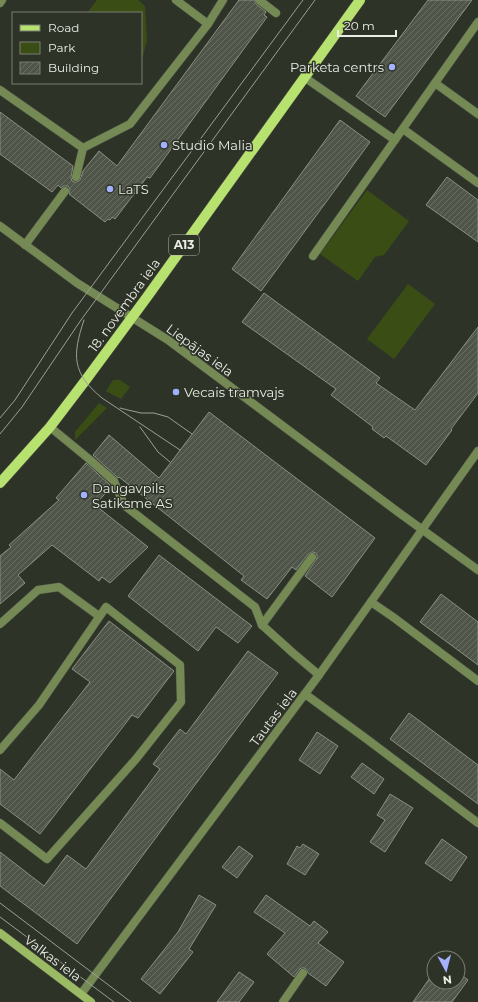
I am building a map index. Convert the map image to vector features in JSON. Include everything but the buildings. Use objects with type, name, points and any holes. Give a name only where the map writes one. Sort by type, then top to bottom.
[{"type":"main road","name":"18. novembra iela","points":[[0,483],[50,428],[132,317],[360,0]]},
{"type":"street","points":[[176,0],[208,24]]},
{"type":"street","points":[[76,177],[83,148],[130,124],[208,24],[223,0]]},
{"type":"street","points":[[259,0],[276,13]]},
{"type":"street","points":[[313,256],[478,22]]},
{"type":"street","points":[[304,77],[395,140]]},
{"type":"street","points":[[435,83],[478,114]]},
{"type":"street","points":[[0,90],[83,148]]},
{"type":"street","points":[[402,129],[478,183]]},
{"type":"street","points":[[25,245],[66,191]]},
{"type":"street","name":"Liepājas iela","points":[[0,226],[78,283],[168,340],[422,528],[476,565]]},
{"type":"street","points":[[50,428],[114,481],[124,505],[255,607],[262,625],[319,675]]},
{"type":"street","name":"Tautas iela","points":[[81,994],[319,675],[478,450]]},
{"type":"street","points":[[262,625],[312,557]]},
{"type":"street","points":[[0,624],[38,590],[59,587],[99,616]]},
{"type":"street","points":[[371,602],[478,681]]},
{"type":"street","points":[[0,750],[39,705],[106,607],[180,665],[181,702],[136,759],[47,859],[0,823]]},
{"type":"street","points":[[305,694],[478,823]]},
{"type":"street","name":"Valkas iela","points":[[0,933],[91,1002]]},
{"type":"street","points":[[283,1002],[303,973]]},
{"type":"green space","points":[[97,0],[138,0],[145,6],[147,40],[142,60],[142,12],[88,12]]},
{"type":"green space","points":[[367,190],[409,221],[384,255],[375,257],[358,281],[320,254]]},
{"type":"green space","points":[[408,284],[435,304],[394,359],[367,339]]},
{"type":"green space","points":[[113,380],[120,380],[130,387],[121,399],[106,391]]},
{"type":"green space","points":[[99,403],[107,408],[75,440],[75,432]]},
{"type":"tram line","points":[[0,418],[15,400],[72,313],[303,0]]},
{"type":"tram line","points":[[0,434],[22,407],[81,320],[315,0]]},
{"type":"tram line","points":[[84,320],[78,344],[77,363],[85,380],[102,398],[180,450]]},
{"type":"tram line","points":[[120,408],[141,413],[154,413],[168,417],[192,434]]},
{"type":"tram line","points":[[140,427],[158,452],[170,462]]},
{"type":"tram line","points":[[0,903],[131,1002]]},
{"type":"tram line","points":[[0,917],[114,1002]]},
{"type":"place","name":"Parketa centrs","points":[[392,67]]},
{"type":"place","name":"Studio Malia","points":[[164,145]]},
{"type":"place","name":"LaTS","points":[[110,189]]},
{"type":"place","name":"Vecais tramvajs","points":[[176,392]]},
{"type":"place","name":"Daugavpils Satiksme AS","points":[[84,495]]}]
